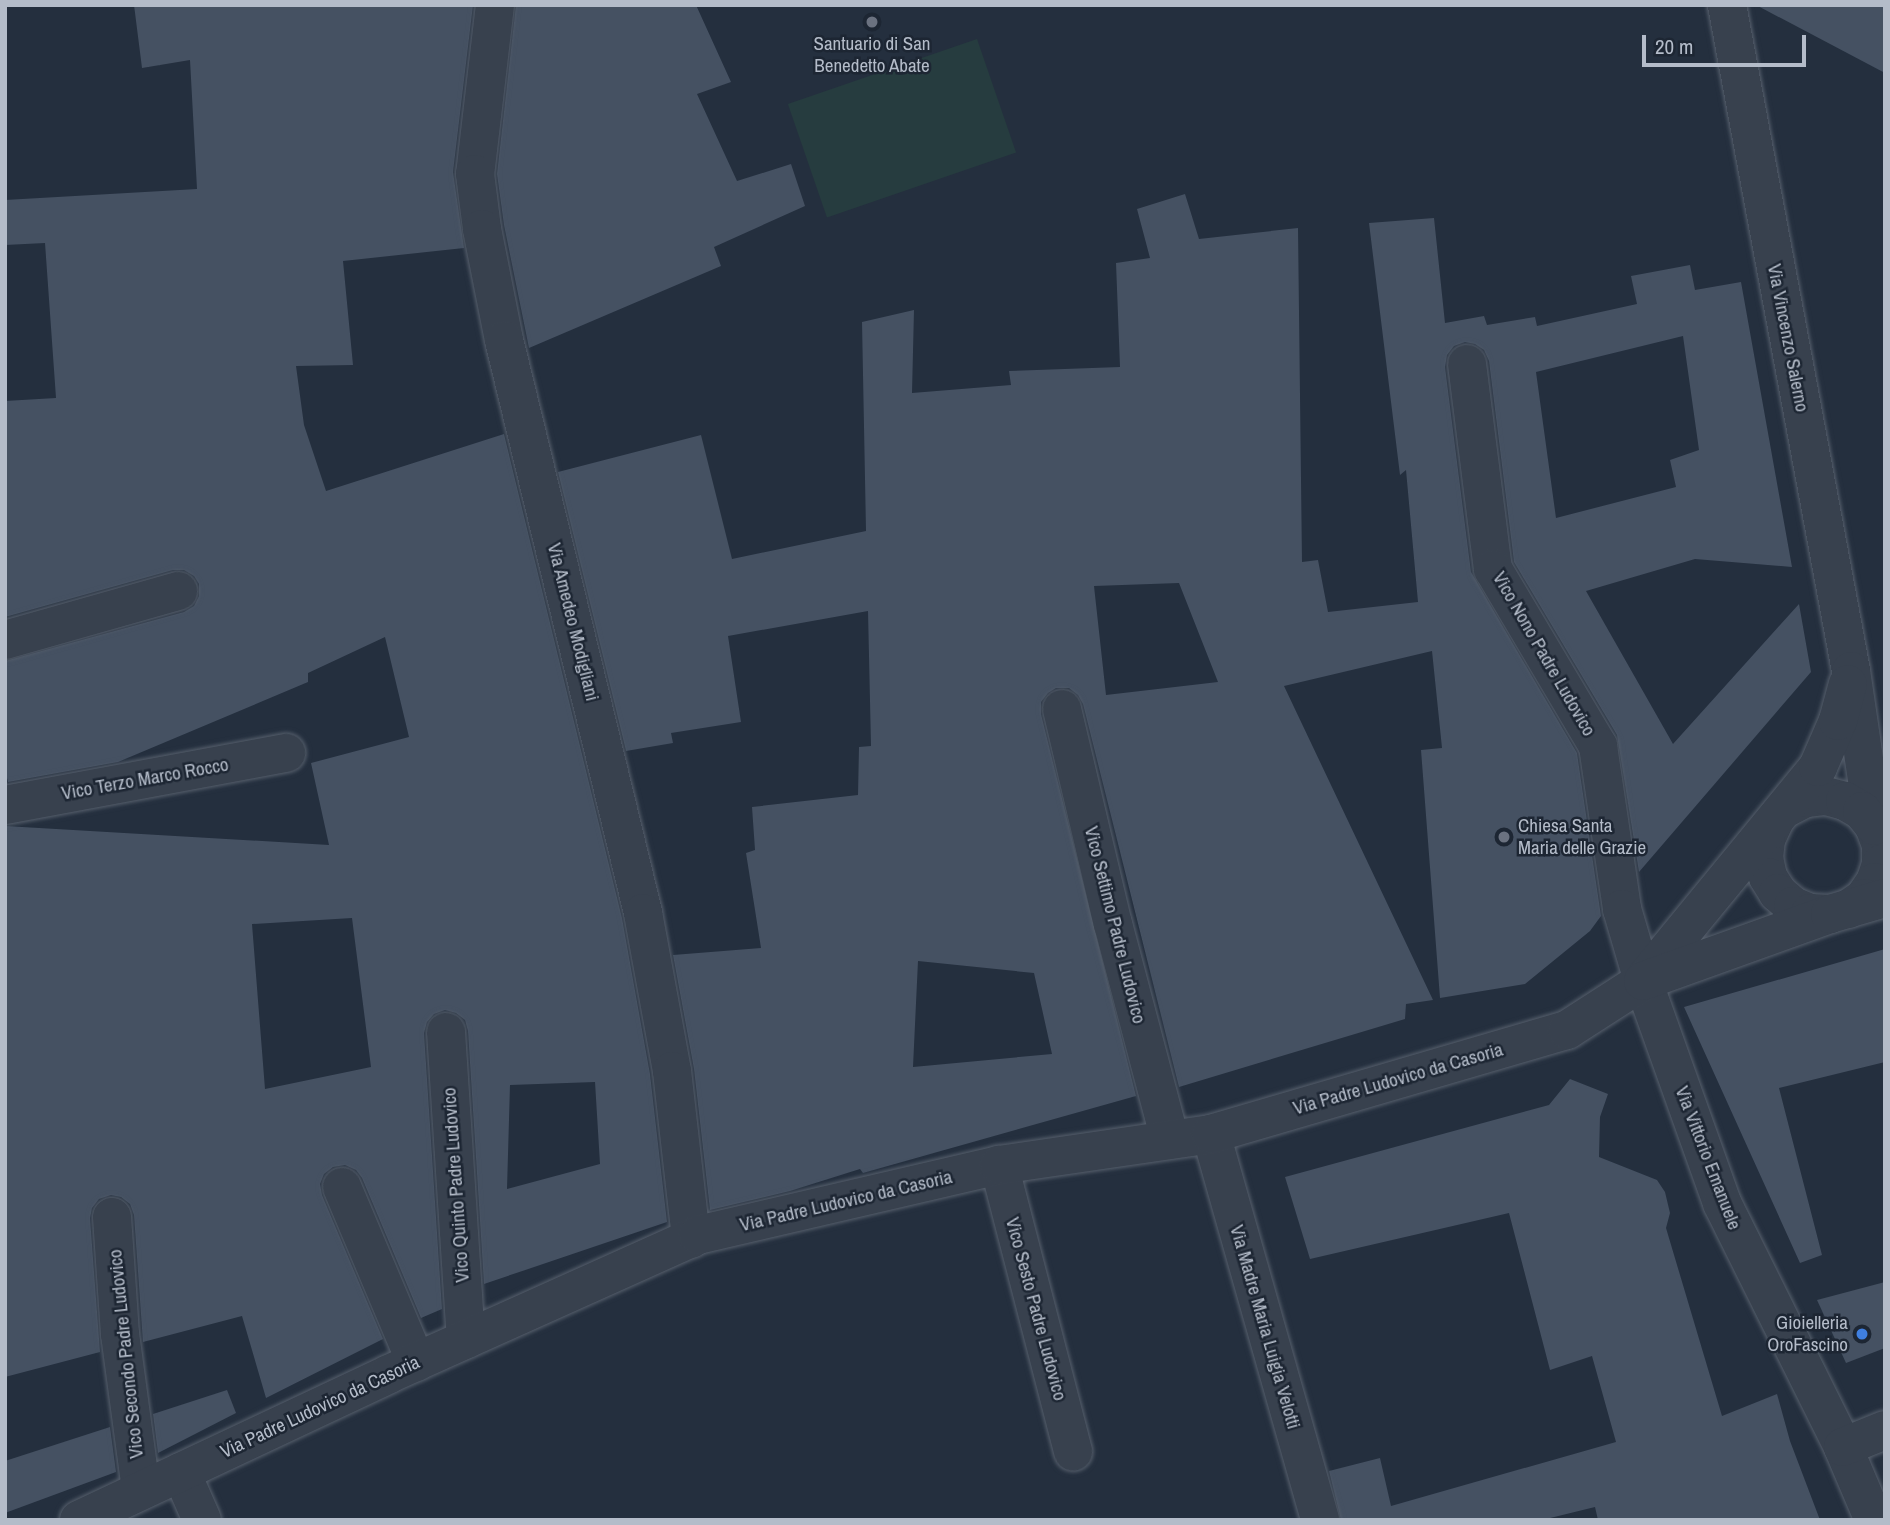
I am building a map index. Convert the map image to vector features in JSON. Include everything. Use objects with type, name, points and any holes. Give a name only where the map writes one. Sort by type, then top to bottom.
[{"type":"street","name":"Via Amedeo Modigliani","points":[[495,5],[475,174],[482,229],[504,340],[643,913],[672,1071],[691,1239]]},
{"type":"street","name":"Via Vincenzo Salerno","points":[[1727,5],[1880,840]]},
{"type":"street","name":"Vico Nono Padre Ludovico","points":[[1467,364],[1493,569],[1598,746],[1622,909],[1643,981]]},
{"type":"street","points":[[5,640],[178,590]]},
{"type":"street","points":[[1643,981],[1818,767],[1838,721],[1851,671]]},
{"type":"street","name":"Vico Settimo Padre Ludovico","points":[[1062,709],[1113,924],[1170,1140]]},
{"type":"street","name":"Vico Terzo Marco Rocco","points":[[5,805],[286,753]]},
{"type":"street","points":[[1826,796],[1845,800],[1862,811],[1880,840],[1881,864],[1875,882],[1864,898],[1839,911],[1810,913],[1793,906],[1778,893],[1768,877],[1764,858],[1766,839],[1782,814],[1806,798],[1826,796]]},
{"type":"street","points":[[1643,981],[1839,911],[1885,898]]},
{"type":"street","name":"Via Padre Ludovico da Casoria","points":[[79,1520],[466,1339],[691,1239],[999,1165],[1211,1134],[1567,1030],[1643,981]]},
{"type":"street","name":"Via Vittorio Emanuele","points":[[1643,981],[1722,1203],[1843,1447],[1874,1520]]},
{"type":"street","name":"Vico Quinto Padre Ludovico","points":[[446,1032],[466,1339]]},
{"type":"street","name":"Via Madre Maria Luigia Velotti","points":[[1211,1134],[1320,1520]]},
{"type":"street","name":"Vico Sesto Padre Ludovico","points":[[999,1165],[1073,1452]]},
{"type":"street","points":[[342,1187],[416,1362]]},
{"type":"street","name":"Vico Secondo Padre Ludovico","points":[[112,1217],[120,1335],[141,1490]]},
{"type":"street","points":[[1843,1447],[1885,1430]]},
{"type":"street","points":[[181,1472],[202,1520]]},
{"type":"green space","points":[[977,39],[1016,152],[827,218],[788,104]]},
{"type":"building","points":[[134,5],[473,5],[453,172],[464,248],[343,261],[353,365],[296,366],[304,425],[326,491],[504,434],[622,918],[650,1074],[667,1222],[484,1284],[468,1031],[465,1020],[456,1013],[445,1010],[434,1014],[427,1022],[424,1033],[442,1309],[421,1318],[362,1178],[356,1170],[345,1165],[333,1167],[324,1174],[320,1184],[322,1195],[383,1339],[266,1398],[242,1316],[143,1342],[134,1215],[130,1204],[121,1197],[111,1195],[99,1199],[92,1208],[90,1218],[100,1352],[5,1377],[5,826],[329,845],[311,763],[409,737],[385,637],[308,673],[308,682],[118,762],[8,782],[5,770],[5,661],[184,612],[194,606],[199,596],[199,584],[194,576],[184,570],[173,570],[5,617],[5,401],[56,398],[45,243],[5,245],[5,200],[197,189],[190,60],[142,68]],"holes":[[[352,918],[371,1067],[265,1089],[252,924]],[[595,1082],[600,1164],[507,1189],[510,1085]]]},
{"type":"building","points":[[516,5],[696,5],[731,82],[697,94],[737,181],[791,164],[805,206],[714,247],[721,266],[529,348],[504,225],[497,174]]},
{"type":"building","points":[[1756,5],[1885,5],[1885,73]]},
{"type":"building","points":[[1185,194],[1199,239],[1298,228],[1302,562],[1318,560],[1328,612],[1418,602],[1406,470],[1400,475],[1369,223],[1434,218],[1445,323],[1484,316],[1487,325],[1535,317],[1537,326],[1637,304],[1631,276],[1690,265],[1695,290],[1741,282],[1792,567],[1695,559],[1586,591],[1673,744],[1799,604],[1811,672],[1639,872],[1617,735],[1514,562],[1489,361],[1484,350],[1475,344],[1465,342],[1454,346],[1447,355],[1445,367],[1471,572],[1577,753],[1601,916],[1590,931],[1525,984],[1440,998],[1421,750],[1442,748],[1432,651],[1284,686],[1433,1000],[1406,1004],[1405,1019],[1179,1087],[1083,704],[1078,695],[1069,688],[1056,688],[1041,702],[1041,714],[1136,1096],[863,1173],[860,1169],[790,1191],[710,1210],[694,1069],[673,955],[761,948],[746,853],[755,850],[752,807],[858,795],[859,747],[871,746],[868,611],[728,636],[741,722],[671,733],[673,743],[626,751],[558,472],[701,435],[732,559],[866,531],[862,322],[914,310],[912,393],[1011,385],[1009,371],[1120,367],[1116,263],[1150,258],[1137,209]],"holes":[[[1683,336],[1699,450],[1670,460],[1676,487],[1556,518],[1536,372]],[[1179,583],[1218,682],[1106,695],[1094,586]],[[918,961],[1034,973],[1052,1054],[913,1067]]]},
{"type":"building","points":[[1885,949],[1885,1062],[1779,1088],[1822,1255],[1800,1263],[1684,1007]]},
{"type":"building","points":[[1570,1079],[1608,1094],[1600,1117],[1599,1157],[1657,1180],[1665,1192],[1670,1213],[1666,1228],[1722,1416],[1777,1394],[1790,1441],[1820,1520],[1598,1520],[1595,1507],[1542,1520],[1341,1520],[1329,1471],[1380,1458],[1391,1506],[1616,1442],[1592,1356],[1550,1370],[1509,1213],[1310,1259],[1285,1177],[1549,1105]]},
{"type":"building","points":[[1885,1282],[1885,1348],[1846,1363],[1817,1300]]},
{"type":"building","points":[[227,1390],[236,1413],[158,1453],[153,1414]]},
{"type":"building","points":[[110,1427],[116,1472],[5,1513],[5,1461]]},
{"type":"place","name":"Santuario di San Benedetto Abate","points":[[872,22]]},
{"type":"place","name":"Chiesa Santa Maria delle Grazie","points":[[1504,837]]},
{"type":"place","name":"Gioielleria OroFascino","points":[[1862,1334]]}]
